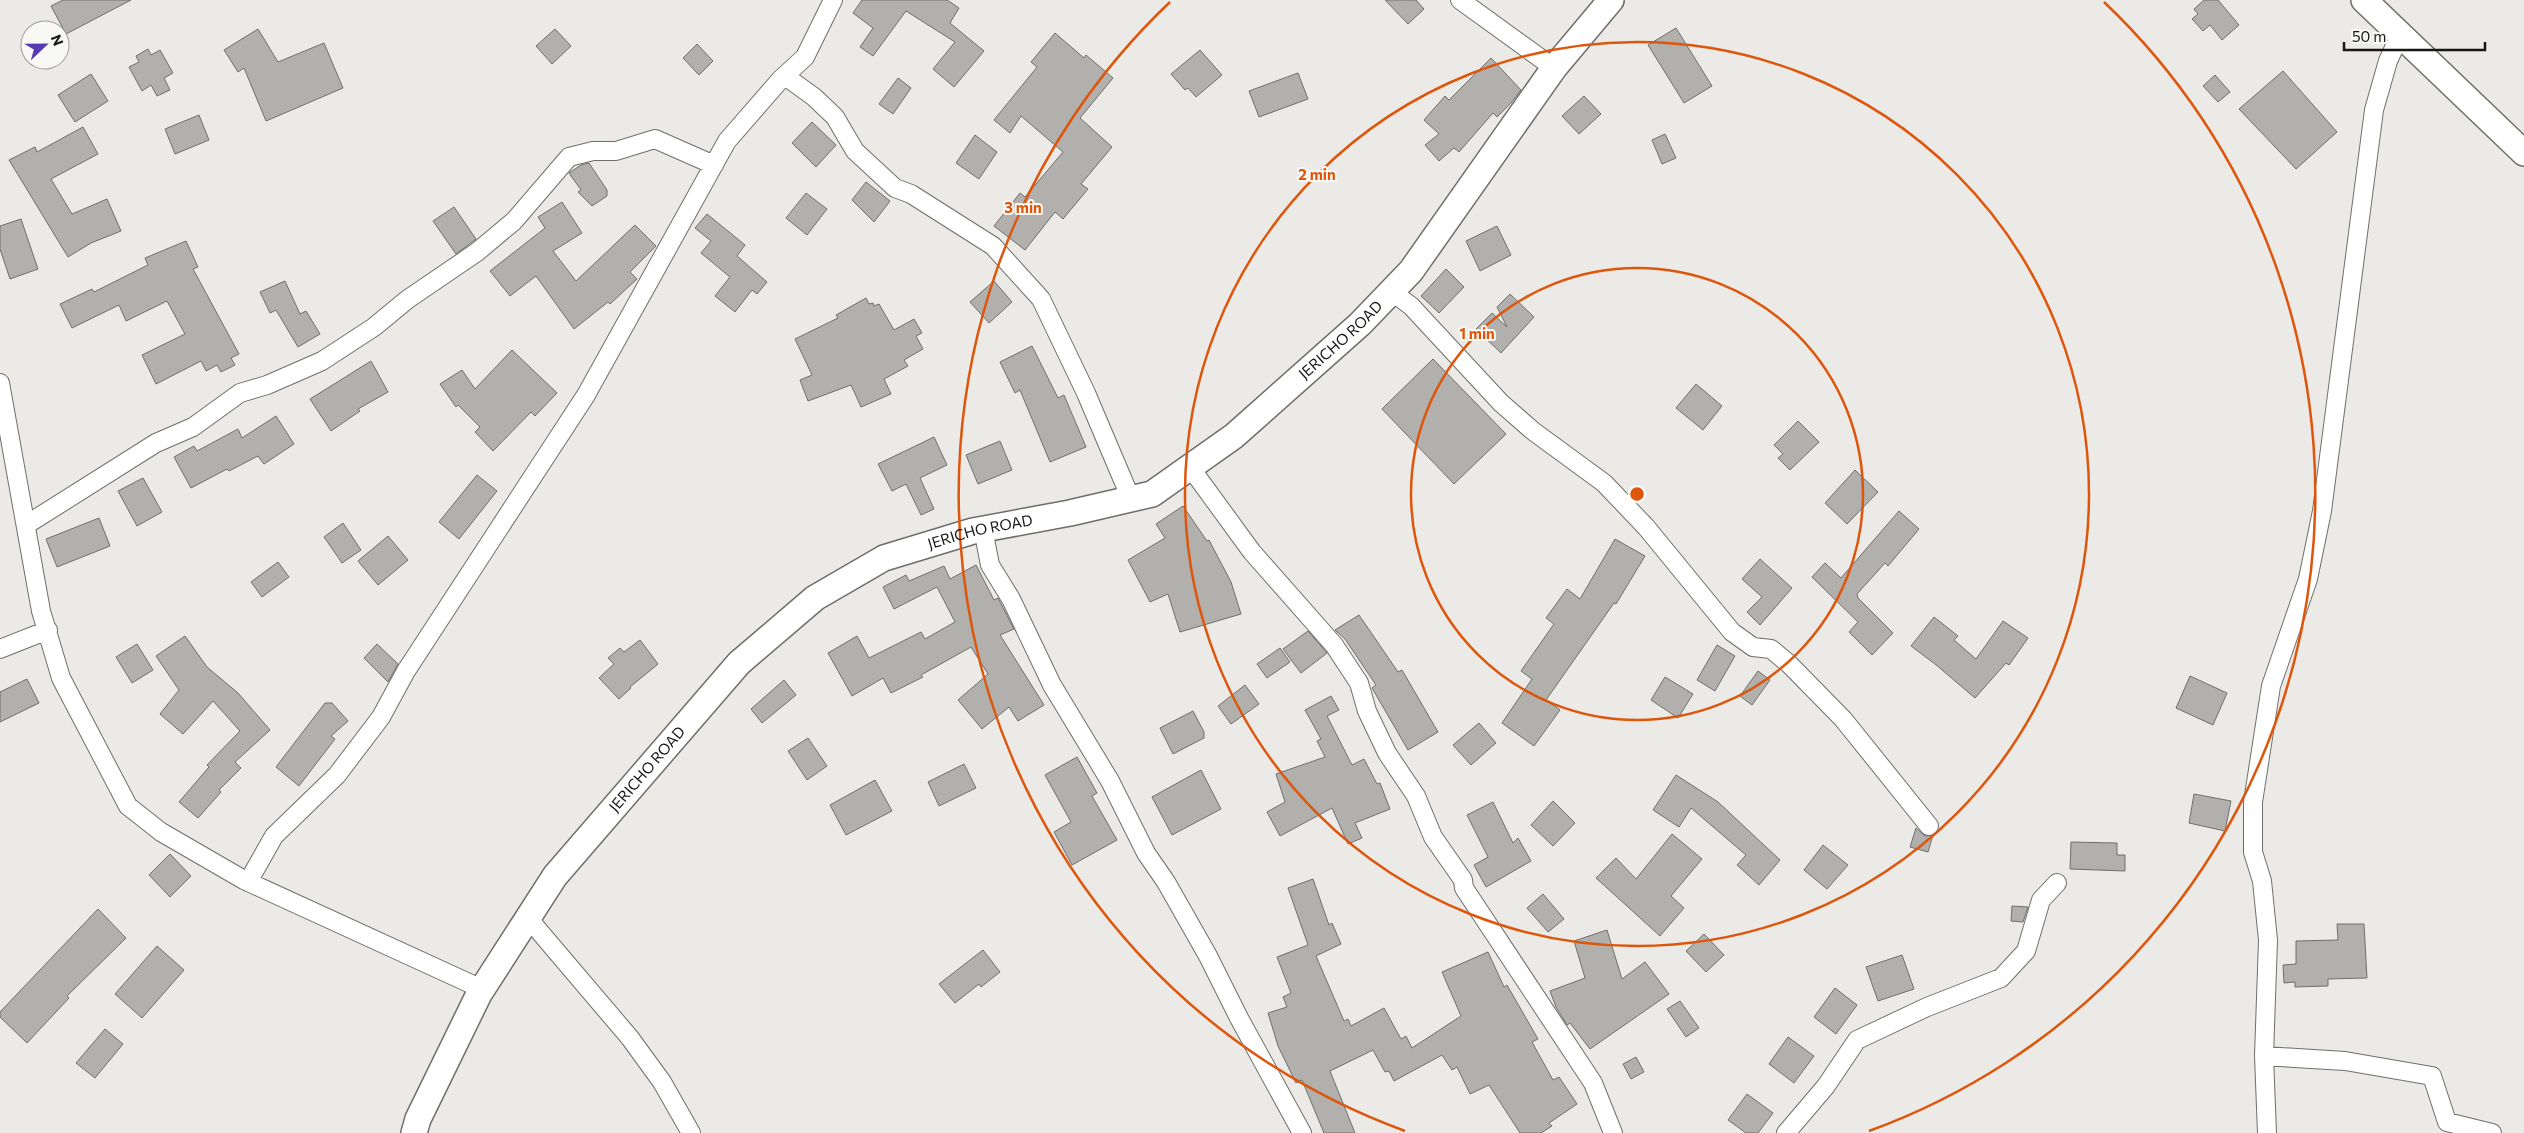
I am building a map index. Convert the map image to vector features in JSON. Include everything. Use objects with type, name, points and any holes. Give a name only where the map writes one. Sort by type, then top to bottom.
[{"type":"street","points":[[248,882],[274,836],[337,775],[381,717],[406,671],[586,395],[727,141],[785,76],[805,57],[833,0]]},
{"type":"street","points":[[1460,0],[1554,68]]},
{"type":"street","name":"JERICHO ROAD","points":[[414,1133],[418,1119],[482,989],[555,876],[739,663],[815,598],[884,558],[982,529],[1152,494],[1234,436],[1360,324],[1411,271],[1554,68],[1610,0]]},
{"type":"street","points":[[2364,0],[2524,153]]},
{"type":"street","points":[[2267,1133],[2264,1056],[2268,940],[2262,881],[2253,852],[2253,802],[2271,686],[2308,579],[2322,511],[2369,140],[2374,110],[2388,61],[2400,35]]},
{"type":"street","points":[[785,76],[814,97],[835,117],[855,151],[895,188],[910,194],[993,246],[1041,299],[1086,393],[1131,499]]},
{"type":"street","points":[[26,525],[156,443],[193,427],[240,393],[268,385],[322,361],[374,327],[408,300],[477,252],[514,221],[569,157],[593,152],[616,151],[655,139],[714,166]]},
{"type":"street","points":[[1392,292],[1411,306],[1501,403],[1555,448],[1604,483],[1646,527],[1732,632],[1753,647],[1771,649],[1789,664],[1843,719],[1929,826]]},
{"type":"street","points":[[0,383],[41,611],[61,678],[128,806],[161,832],[248,882],[482,989]]},
{"type":"street","points":[[1190,468],[1252,552],[1334,645],[1358,683],[1367,711],[1387,753],[1416,796],[1433,837],[1463,880],[1464,888],[1593,1083],[1613,1133]]},
{"type":"street","points":[[982,529],[990,565],[1011,599],[1052,685],[1110,780],[1146,853],[1166,882],[1208,956],[1239,1018],[1302,1133]]},
{"type":"street","points":[[0,649],[48,630]]},
{"type":"street","points":[[1786,1133],[1826,1086],[1857,1040],[1942,1000],[1979,989],[2001,978],[2026,951],[2041,900],[2057,883]]},
{"type":"street","points":[[528,918],[630,1038],[662,1082],[691,1133]]},
{"type":"street","points":[[2264,1056],[2345,1061],[2432,1076],[2447,1122],[2492,1133]]},
{"type":"building","points":[[63,0],[131,0],[70,32],[70,20],[58,20],[51,6]]},
{"type":"building","points":[[862,0],[947,0],[959,8],[950,23],[984,51],[954,87],[933,69],[955,42],[906,11],[873,56],[860,47],[873,28],[853,13]]},
{"type":"building","points":[[1385,0],[1416,0],[1424,9],[1408,24]]},
{"type":"building","points":[[2204,0],[2218,0],[2239,25],[2222,40],[2210,25],[2203,31],[2192,19],[2198,14],[2194,9]]},
{"type":"building","points":[[1676,28],[1712,86],[1684,103],[1648,45]]},
{"type":"building","points":[[258,29],[278,62],[324,43],[343,88],[266,121],[244,68],[238,72],[224,50]]},
{"type":"building","points":[[555,29],[571,46],[552,64],[536,46]]},
{"type":"building","points":[[1055,33],[1084,58],[1086,55],[1113,78],[1080,118],[1112,147],[1081,184],[1088,189],[1063,219],[1055,212],[1025,250],[994,226],[1020,193],[1025,197],[1063,152],[1021,116],[1010,133],[994,120],[1037,67],[1031,62]]},
{"type":"building","points":[[697,44],[713,61],[699,75],[683,58]]},
{"type":"building","points":[[148,49],[151,55],[160,50],[173,73],[164,78],[170,90],[157,96],[151,85],[142,91],[129,67],[139,62],[136,56]]},
{"type":"building","points":[[1200,50],[1222,75],[1196,97],[1188,88],[1185,90],[1171,74]]},
{"type":"building","points":[[1491,58],[1521,90],[1497,117],[1493,113],[1459,152],[1454,148],[1439,161],[1425,145],[1439,134],[1424,120],[1445,96],[1449,100]]},
{"type":"building","points":[[2283,71],[2337,132],[2296,169],[2239,109]]},
{"type":"building","points":[[1298,73],[1308,99],[1259,117],[1249,91]]},
{"type":"building","points":[[91,74],[108,101],[75,122],[58,95]]},
{"type":"building","points":[[2215,75],[2230,92],[2218,102],[2203,86]]},
{"type":"building","points":[[898,78],[911,88],[893,114],[879,104]]},
{"type":"building","points":[[1584,96],[1601,114],[1579,134],[1562,116]]},
{"type":"building","points":[[199,115],[209,140],[175,154],[165,129]]},
{"type":"building","points":[[812,122],[836,145],[816,167],[792,143]]},
{"type":"building","points":[[83,127],[98,154],[51,179],[72,214],[107,199],[121,231],[91,243],[68,257],[9,160],[35,147],[37,152]]},
{"type":"building","points":[[1665,134],[1676,158],[1662,164],[1652,140]]},
{"type":"building","points":[[975,135],[997,152],[979,179],[956,163]]},
{"type":"building","points":[[589,163],[607,190],[607,196],[592,206],[578,192],[581,190],[569,173],[581,165]]},
{"type":"building","points":[[866,182],[890,201],[874,222],[852,200]]},
{"type":"building","points":[[806,193],[827,209],[807,235],[786,218]]},
{"type":"building","points":[[562,202],[582,233],[553,251],[576,281],[635,225],[656,246],[630,272],[637,279],[610,304],[608,302],[574,329],[536,276],[510,296],[490,271],[545,228],[538,217]]},
{"type":"building","points":[[454,207],[476,239],[456,254],[433,221]]},
{"type":"building","points":[[707,214],[745,245],[737,256],[767,282],[757,294],[752,290],[735,312],[715,296],[730,277],[701,253],[711,241],[695,228]]},
{"type":"building","points":[[21,219],[38,269],[10,279],[0,249],[0,226]]},
{"type":"building","points":[[1497,226],[1511,255],[1480,271],[1466,241]]},
{"type":"building","points":[[186,241],[198,267],[193,269],[239,354],[231,358],[235,365],[221,372],[217,365],[206,371],[201,361],[156,384],[142,355],[185,334],[167,301],[126,321],[119,305],[72,328],[60,304],[92,289],[94,292],[148,265],[145,258]]},
{"type":"building","points":[[1446,269],[1464,287],[1439,313],[1421,296]]},
{"type":"building","points":[[285,281],[300,314],[306,311],[320,334],[298,347],[276,310],[270,313],[260,292]]},
{"type":"building","points":[[994,281],[1012,302],[989,323],[970,302]]},
{"type":"building","points":[[1510,294],[1534,317],[1501,353],[1476,329],[1492,313],[1507,327],[1497,307]]},
{"type":"building","points":[[866,298],[869,304],[873,303],[874,306],[879,304],[894,330],[914,319],[922,333],[916,336],[923,349],[904,360],[908,366],[884,379],[891,394],[861,407],[851,385],[808,401],[800,380],[812,375],[795,339],[838,318],[836,315]]},
{"type":"building","points":[[1032,346],[1058,398],[1064,395],[1086,447],[1050,462],[1020,390],[1015,393],[1000,362]]},
{"type":"building","points":[[512,350],[557,393],[535,416],[531,412],[493,451],[475,432],[480,427],[458,405],[456,407],[440,384],[462,370],[475,389]]},
{"type":"building","points":[[1433,359],[1506,434],[1454,484],[1382,409]]},
{"type":"building","points":[[371,361],[388,392],[358,409],[360,411],[331,431],[310,399]]},
{"type":"building","points":[[1696,384],[1722,406],[1703,430],[1676,408]]},
{"type":"building","points":[[276,416],[294,444],[264,464],[258,456],[229,471],[227,469],[191,488],[174,457],[194,446],[197,451],[238,429],[242,438]]},
{"type":"building","points":[[1798,421],[1819,442],[1790,470],[1778,458],[1783,454],[1774,445]]},
{"type":"building","points":[[934,437],[947,465],[920,478],[934,509],[921,515],[906,484],[892,491],[878,464]]},
{"type":"building","points":[[1000,441],[1012,470],[978,484],[966,455]]},
{"type":"building","points":[[1855,470],[1878,492],[1847,524],[1825,503]]},
{"type":"building","points":[[477,475],[497,491],[459,539],[439,522]]},
{"type":"building","points":[[143,478],[162,512],[137,526],[118,491]]},
{"type":"building","points":[[1183,506],[1207,541],[1209,540],[1231,582],[1241,614],[1180,632],[1168,594],[1150,602],[1128,560],[1165,538],[1156,524]]},
{"type":"building","points":[[1899,511],[1919,529],[1888,566],[1885,563],[1857,594],[1858,598],[1893,633],[1872,655],[1849,632],[1858,622],[1812,577],[1825,563],[1841,578]]},
{"type":"building","points":[[99,518],[110,546],[57,567],[46,539]]},
{"type":"building","points":[[343,523],[361,550],[342,563],[324,537]]},
{"type":"building","points":[[388,536],[408,560],[378,585],[358,561]]},
{"type":"building","points":[[1615,539],[1645,556],[1616,604],[1614,603],[1546,700],[1560,710],[1534,746],[1502,723],[1532,679],[1521,671],[1554,624],[1546,618],[1567,589],[1580,599]]},
{"type":"building","points":[[1760,559],[1792,588],[1760,625],[1747,612],[1762,597],[1742,579]]},
{"type":"building","points":[[278,562],[289,577],[262,597],[251,582]]},
{"type":"building","points":[[976,565],[994,600],[998,598],[1014,629],[1000,635],[1044,705],[1018,721],[1009,707],[982,729],[958,700],[988,674],[971,647],[921,675],[923,677],[891,693],[883,678],[852,696],[828,653],[857,636],[869,658],[921,632],[925,639],[955,622],[937,587],[894,609],[883,587],[906,575],[909,581],[944,566],[950,579]]},
{"type":"building","points":[[1359,615],[1398,672],[1402,670],[1438,732],[1408,750],[1372,688],[1376,685],[1345,639],[1335,630]]},
{"type":"building","points":[[1934,617],[1958,636],[1954,640],[1976,659],[2003,621],[2028,638],[2009,665],[2006,663],[1975,698],[1911,646]]},
{"type":"building","points":[[1308,631],[1327,653],[1301,673],[1283,649]]},
{"type":"building","points":[[185,636],[207,667],[238,693],[270,730],[235,762],[241,768],[219,790],[221,792],[198,818],[179,802],[209,767],[207,765],[240,731],[213,701],[183,734],[160,714],[179,690],[156,656]]},
{"type":"building","points":[[640,640],[658,664],[630,687],[619,699],[599,678],[614,664],[608,658],[620,648],[624,652]]},
{"type":"building","points":[[137,644],[153,670],[132,683],[116,657]]},
{"type":"building","points":[[377,644],[398,664],[388,682],[364,658]]},
{"type":"building","points":[[1717,645],[1735,656],[1715,691],[1697,680]]},
{"type":"building","points":[[1280,648],[1290,662],[1267,678],[1257,664]]},
{"type":"building","points":[[1758,671],[1770,680],[1752,705],[1740,696]]},
{"type":"building","points":[[2190,676],[2227,693],[2213,725],[2176,708]]},
{"type":"building","points":[[1665,677],[1693,694],[1678,718],[1651,700]]},
{"type":"building","points":[[27,679],[39,703],[0,722],[0,692]]},
{"type":"building","points":[[784,680],[796,695],[762,723],[751,709]]},
{"type":"building","points":[[1245,685],[1259,704],[1231,724],[1218,706]]},
{"type":"building","points":[[1331,696],[1339,710],[1327,716],[1352,765],[1364,759],[1377,784],[1380,783],[1390,809],[1355,823],[1362,838],[1348,844],[1332,808],[1280,836],[1267,812],[1285,802],[1276,774],[1325,757],[1317,741],[1321,739],[1305,710]]},
{"type":"building","points":[[325,703],[332,703],[348,721],[331,736],[335,739],[299,786],[276,767]]},
{"type":"building","points":[[1193,711],[1204,732],[1204,738],[1173,754],[1160,728]]},
{"type":"building","points":[[1479,723],[1496,743],[1471,765],[1453,745]]},
{"type":"building","points":[[808,738],[827,766],[807,780],[788,751]]},
{"type":"building","points":[[1077,757],[1097,793],[1092,796],[1117,840],[1072,865],[1054,832],[1071,822],[1045,775]]},
{"type":"building","points":[[964,764],[976,788],[939,806],[928,782]]},
{"type":"building","points":[[1201,770],[1221,809],[1172,835],[1152,797]]},
{"type":"building","points":[[1676,775],[1718,802],[1780,860],[1759,885],[1737,865],[1746,855],[1691,808],[1679,827],[1653,810]]},
{"type":"building","points":[[875,780],[892,811],[846,835],[830,805]]},
{"type":"building","points":[[2194,794],[2231,801],[2225,831],[2189,823]]},
{"type":"building","points":[[1553,801],[1575,823],[1553,846],[1531,825]]},
{"type":"building","points":[[1493,802],[1513,843],[1518,838],[1531,861],[1486,887],[1474,865],[1488,857],[1467,815]]},
{"type":"building","points":[[1916,828],[1925,836],[1933,835],[1928,852],[1910,847]]},
{"type":"building","points":[[1672,834],[1702,859],[1671,896],[1684,908],[1660,936],[1596,878],[1616,858],[1636,879]]},
{"type":"building","points":[[2071,842],[2117,843],[2117,855],[2125,855],[2125,871],[2070,869]]},
{"type":"building","points":[[1823,845],[1848,865],[1827,889],[1804,870]]},
{"type":"building","points":[[170,854],[191,876],[170,897],[149,875]]},
{"type":"building","points":[[1313,879],[1329,925],[1332,923],[1341,944],[1316,956],[1344,1021],[1348,1019],[1351,1026],[1384,1008],[1401,1039],[1406,1036],[1412,1048],[1461,1016],[1442,972],[1488,952],[1504,987],[1507,985],[1538,1039],[1532,1042],[1553,1080],[1559,1077],[1577,1104],[1549,1123],[1552,1126],[1541,1133],[1520,1133],[1489,1085],[1470,1094],[1457,1067],[1452,1070],[1442,1055],[1394,1081],[1389,1071],[1385,1072],[1373,1050],[1330,1071],[1355,1133],[1324,1133],[1302,1080],[1296,1083],[1278,1046],[1268,1013],[1287,1007],[1283,997],[1291,993],[1277,957],[1308,945],[1288,888]]},
{"type":"building","points":[[1543,894],[1564,919],[1548,932],[1527,908]]},
{"type":"building","points":[[2012,906],[2028,907],[2023,922],[2011,921]]},
{"type":"building","points":[[98,909],[126,938],[67,996],[69,998],[27,1043],[0,1017],[0,1012]]},
{"type":"building","points":[[2337,924],[2364,924],[2367,978],[2328,979],[2328,986],[2295,987],[2295,982],[2284,983],[2283,965],[2296,964],[2296,941],[2338,940]]},
{"type":"building","points":[[1607,930],[1622,979],[1645,962],[1669,994],[1590,1049],[1570,1023],[1567,1025],[1556,1007],[1550,991],[1585,978],[1574,941]]},
{"type":"building","points":[[1704,934],[1724,955],[1706,972],[1686,951]]},
{"type":"building","points":[[157,946],[184,970],[142,1018],[115,994]]},
{"type":"building","points":[[983,950],[1000,972],[981,987],[979,984],[955,1003],[939,984]]},
{"type":"building","points":[[1902,955],[1914,989],[1878,1001],[1866,967]]},
{"type":"building","points":[[1835,988],[1857,1005],[1836,1034],[1814,1017]]},
{"type":"building","points":[[1680,1001],[1699,1028],[1686,1037],[1667,1009]]},
{"type":"building","points":[[105,1029],[123,1044],[95,1078],[76,1063]]},
{"type":"building","points":[[1788,1037],[1814,1056],[1794,1083],[1769,1064]]},
{"type":"building","points":[[1636,1057],[1644,1072],[1631,1079],[1623,1064]]},
{"type":"building","points":[[1747,1094],[1773,1113],[1758,1133],[1746,1133],[1728,1120]]}]
